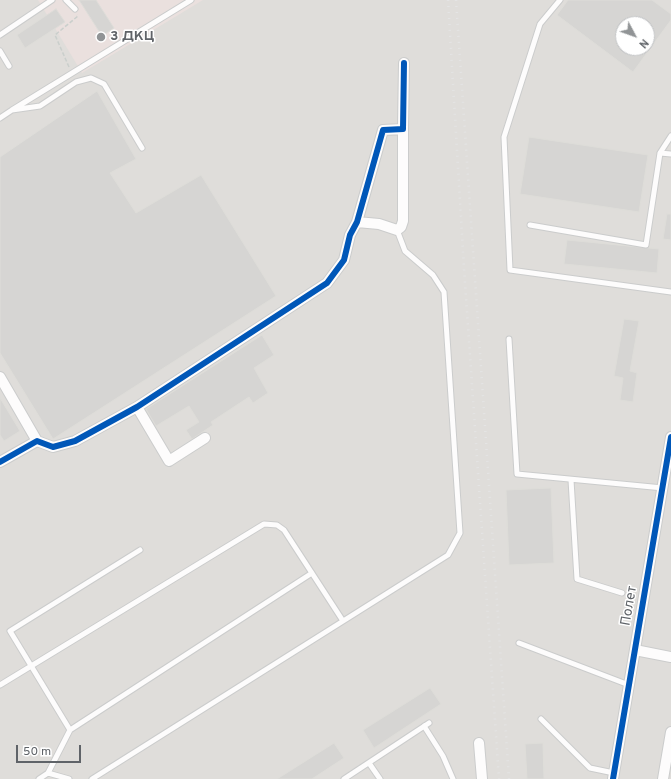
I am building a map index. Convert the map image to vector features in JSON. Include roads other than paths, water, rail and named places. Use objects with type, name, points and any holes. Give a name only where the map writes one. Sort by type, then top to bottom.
[{"type":"street","points":[[357,222],[379,224],[397,230],[401,227],[403,221],[404,63]]},
{"type":"street","points":[[0,378],[37,441],[53,447],[75,441],[136,407],[327,283],[344,260],[350,235],[357,222],[382,130],[403,129]]},
{"type":"street","points":[[136,407],[169,461],[205,438]]},
{"type":"street","name":"Полет","points":[[613,776],[671,438]]},
{"type":"street","points":[[0,462],[37,441]]},
{"type":"street","points":[[635,650],[671,657]]},
{"type":"street","points":[[663,779],[668,759],[671,732]]},
{"type":"street","points":[[479,743],[482,779]]},
{"type":"lane","points":[[0,35],[52,0]]},
{"type":"lane","points":[[66,0],[75,10]]},
{"type":"lane","points":[[0,118],[71,72],[191,0]]},
{"type":"lane","points":[[560,0],[540,24],[504,137],[510,270],[671,292]]},
{"type":"lane","points":[[0,51],[9,66]]},
{"type":"lane","points":[[12,110],[40,106],[76,82],[91,78],[104,84],[142,148]]},
{"type":"lane","points":[[530,225],[646,245],[660,153],[671,136]]},
{"type":"lane","points":[[660,153],[671,154]]},
{"type":"lane","points":[[92,779],[448,555],[460,533],[444,292],[433,275],[405,251],[397,230]]},
{"type":"lane","points":[[509,339],[517,474],[662,488]]},
{"type":"lane","points":[[571,480],[576,579],[622,593]]},
{"type":"lane","points":[[0,685],[264,524],[277,525],[284,530],[343,621]]},
{"type":"lane","points":[[70,730],[10,631],[140,550]]},
{"type":"lane","points":[[39,779],[48,773],[70,730],[312,573]]},
{"type":"lane","points":[[519,642],[629,685]]},
{"type":"lane","points":[[541,719],[590,768],[613,776]]},
{"type":"lane","points":[[344,779],[430,723]]},
{"type":"lane","points":[[424,726],[439,748],[452,779]]},
{"type":"lane","points":[[369,763],[380,779]]},
{"type":"lane","points":[[48,773],[69,779]]},
{"type":"railway","points":[[448,0],[464,268],[499,779]]},
{"type":"railway","points":[[456,0],[509,779]]},
{"type":"place","name":"3 ДКЦ","points":[[101,37]]}]
